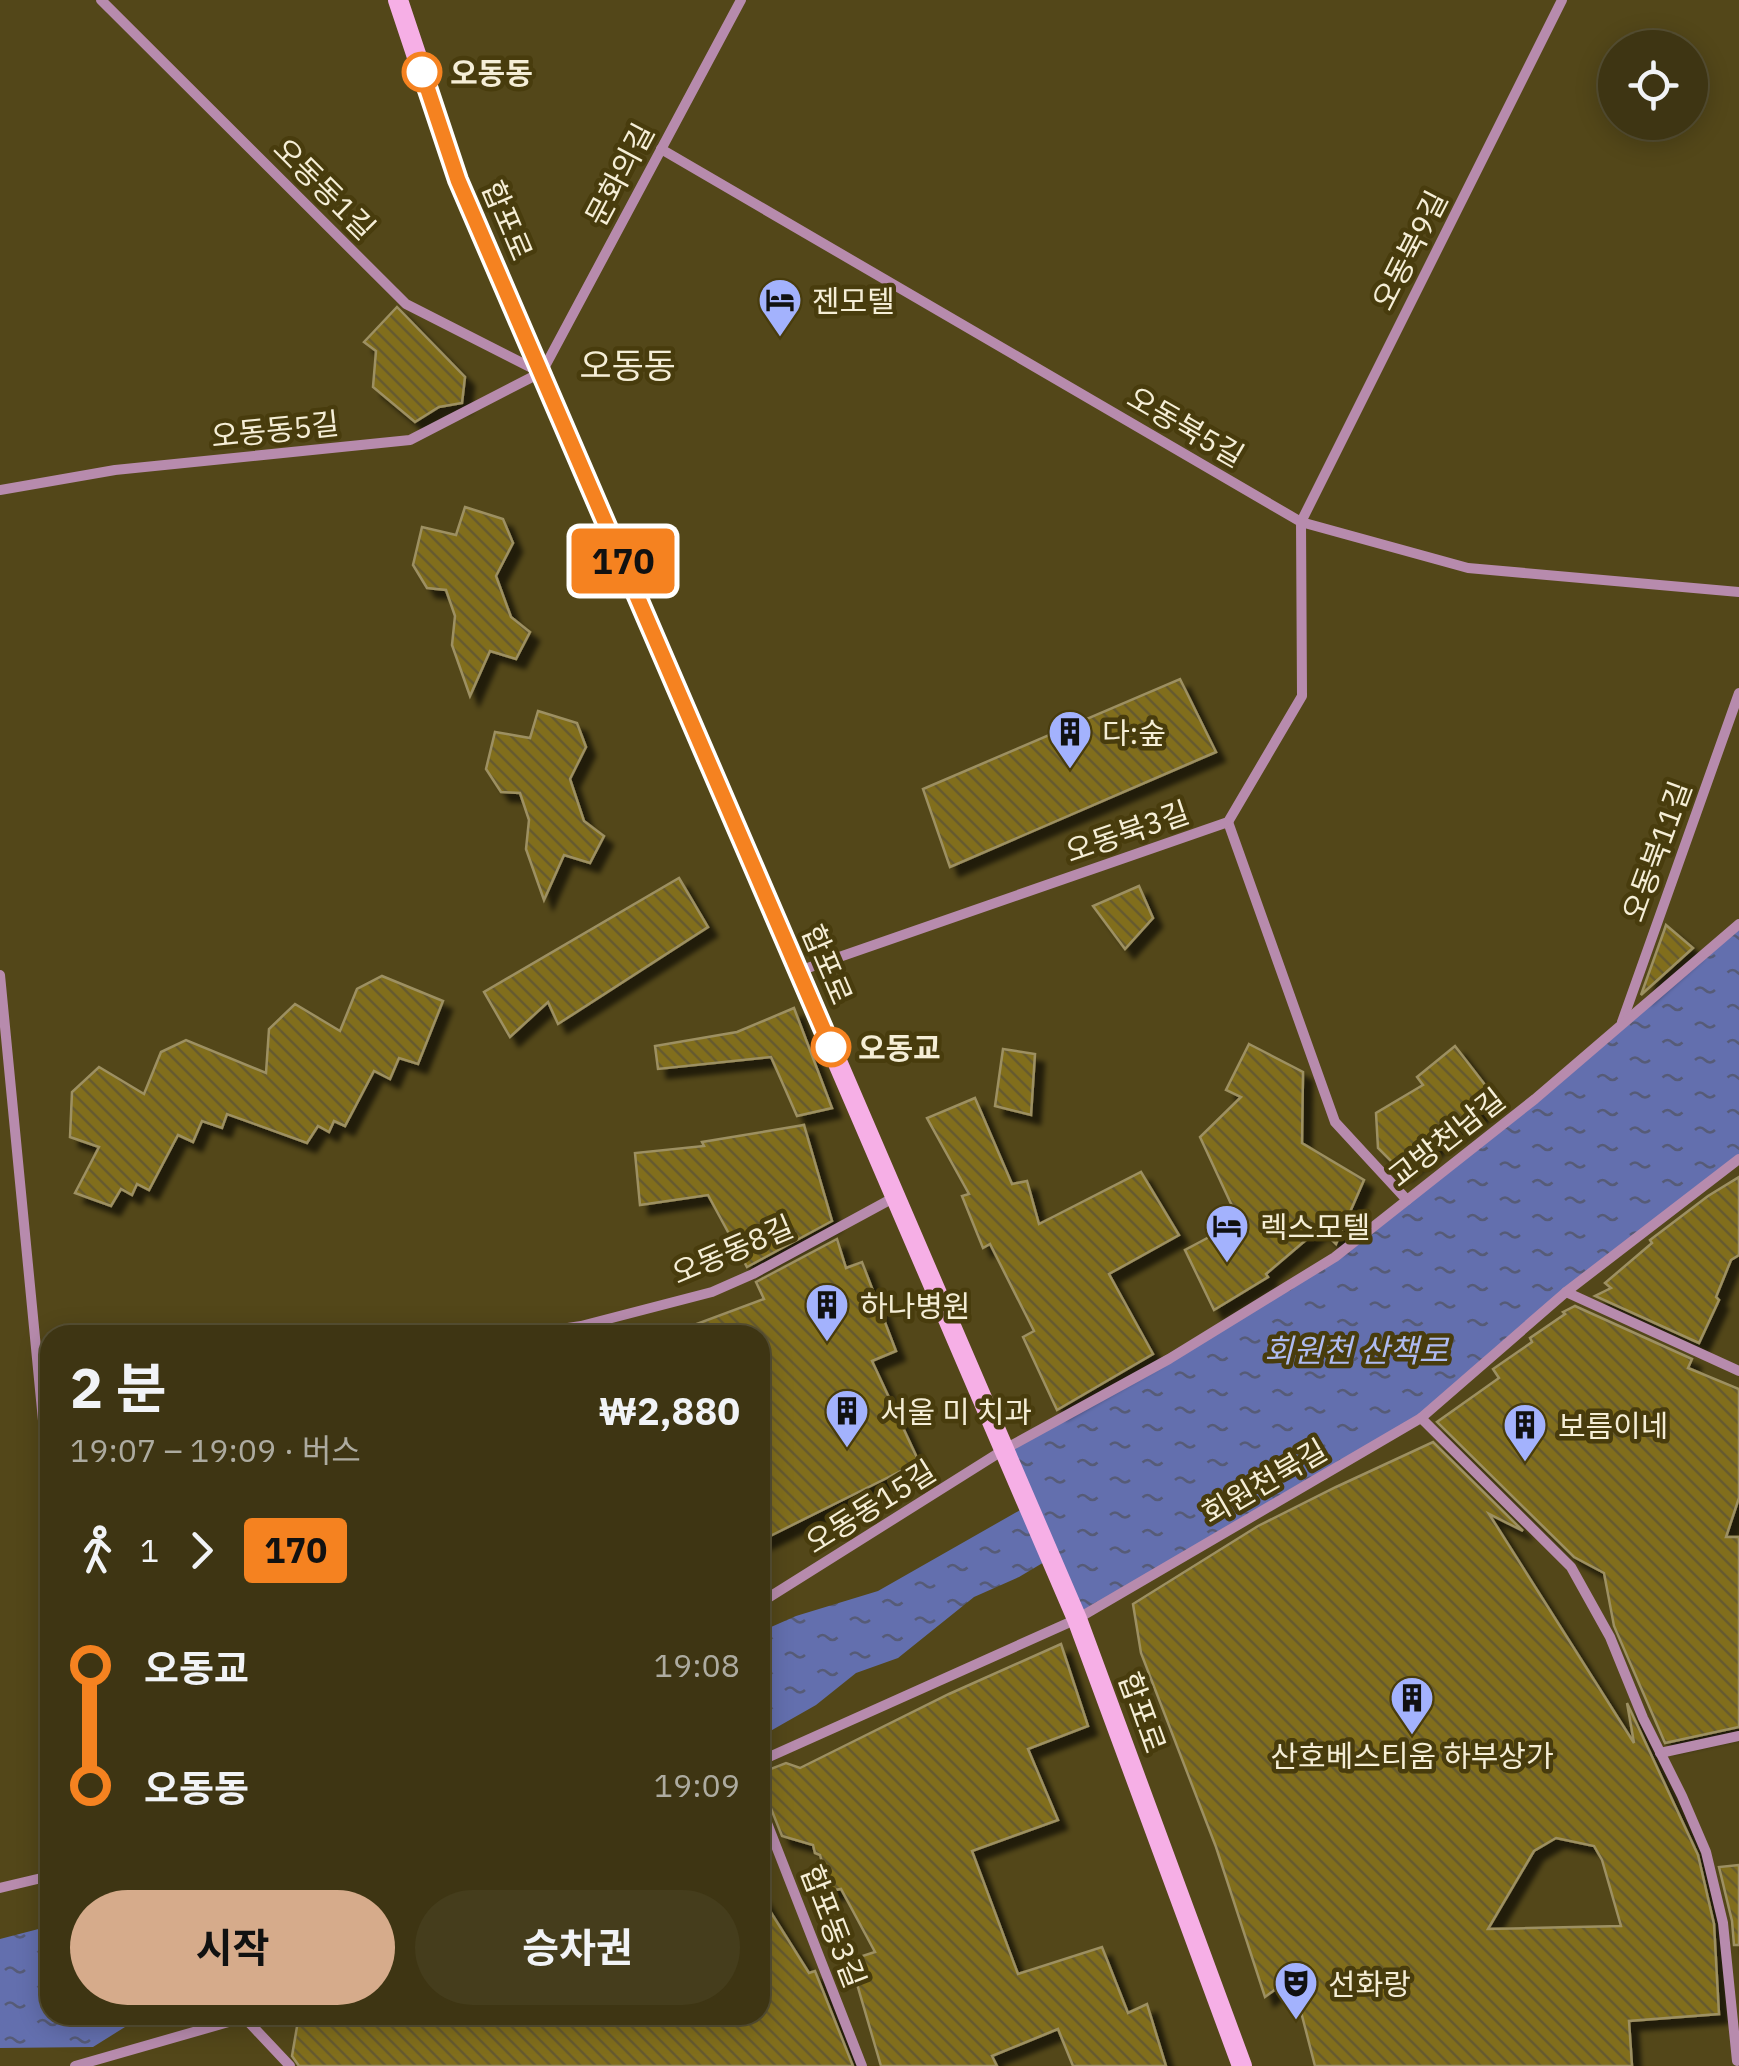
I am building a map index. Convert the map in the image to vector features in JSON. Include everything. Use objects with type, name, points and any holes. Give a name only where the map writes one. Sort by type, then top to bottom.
[{"type":"main road","name":"합포로","points":[[398,0],[458,180],[1078,1619],[1242,2066]]},
{"type":"street","name":"오동동1길","points":[[100,0],[406,304],[541,372]]},
{"type":"street","name":"문화의길","points":[[541,372],[742,0]]},
{"type":"street","name":"오동북9길","points":[[1301,522],[1562,0]]},
{"type":"street","name":"오동북5길","points":[[661,150],[1301,522],[1468,568],[1739,592]]},
{"type":"street","name":"오동동5길","points":[[0,490],[115,470],[410,440],[541,372]]},
{"type":"street","name":"오동북3길","points":[[798,972],[1228,822],[1302,696],[1301,522]]},
{"type":"street","name":"오동북11길","points":[[1620,1026],[1739,693]]},
{"type":"street","points":[[1228,822],[1335,1122],[1407,1200]]},
{"type":"street","name":"교방천남길","points":[[1006,1449],[1169,1359],[1335,1257],[1535,1099],[1739,924]]},
{"type":"street","points":[[0,976],[40,1371]]},
{"type":"street","name":"회원천북길","points":[[770,1757],[1078,1619],[1421,1418],[1566,1292],[1739,1159]]},
{"type":"street","name":"오동동8길","points":[[586,1325],[712,1292],[753,1274],[895,1196]]},
{"type":"street","points":[[1566,1292],[1739,1371]]},
{"type":"street","points":[[1421,1418],[1571,1567],[1610,1637],[1706,1852],[1723,1922],[1737,2061]]},
{"type":"street","name":"오동동15길","points":[[770,1597],[1006,1449]]},
{"type":"street","points":[[1660,1753],[1739,1736]]},
{"type":"street","name":"합포동3길","points":[[770,1831],[862,2066]]},
{"type":"street","points":[[0,1888],[40,1878]]},
{"type":"street","points":[[75,2066],[216,2025]]},
{"type":"street","points":[[255,2025],[290,2066]]},
{"type":"water","name":"회원천 산책로","points":[[1739,924],[1739,1159],[1566,1292],[1421,1418],[1077,1619],[1051,1558],[974,1597],[898,1658],[856,1673],[816,1705],[770,1731],[770,1628],[878,1591],[1029,1505],[1005,1449],[1335,1257],[1535,1099]]},
{"type":"water","points":[[40,1929],[40,2025],[130,2025],[93,2047],[0,2048],[0,1939]]},
{"type":"building","points":[[397,307],[465,377],[462,403],[439,407],[415,422],[373,387],[376,351],[364,342]]},
{"type":"building","points":[[465,507],[503,519],[513,543],[496,576],[511,617],[530,632],[516,659],[490,651],[470,696],[452,645],[455,616],[446,590],[427,588],[413,565],[422,527],[456,535]]},
{"type":"building","name":"다:숲","points":[[1180,679],[1216,752],[950,867],[923,789]]},
{"type":"building","points":[[538,711],[577,723],[586,747],[570,779],[584,821],[604,836],[590,863],[564,855],[544,900],[526,849],[529,820],[520,793],[501,792],[486,769],[495,732],[530,738]]},
{"type":"building","points":[[679,878],[708,927],[558,1024],[548,1002],[510,1037],[484,992]]},
{"type":"building","points":[[1139,886],[1153,918],[1125,949],[1093,906]]},
{"type":"building","points":[[1666,925],[1693,948],[1641,995],[1664,931]]},
{"type":"building","points":[[382,976],[443,1001],[418,1064],[399,1058],[390,1079],[374,1071],[345,1126],[334,1121],[329,1132],[318,1126],[307,1143],[227,1114],[222,1128],[202,1121],[193,1142],[178,1135],[149,1190],[137,1184],[132,1195],[121,1189],[111,1206],[75,1193],[99,1147],[70,1137],[72,1092],[99,1067],[144,1094],[161,1052],[186,1040],[266,1073],[269,1029],[295,1004],[340,1031],[357,989]]},
{"type":"building","points":[[794,1008],[832,1108],[797,1116],[771,1057],[658,1069],[655,1046],[737,1032]]},
{"type":"building","points":[[1249,1044],[1303,1072],[1302,1143],[1364,1180],[1336,1244],[1320,1228],[1266,1274],[1268,1277],[1214,1310],[1185,1250],[1239,1221],[1200,1137],[1241,1097],[1226,1090]]},
{"type":"building","points":[[1455,1046],[1496,1099],[1402,1172],[1378,1148],[1376,1113],[1423,1085],[1417,1077]]},
{"type":"building","points":[[1003,1049],[1035,1054],[1031,1115],[995,1106]]},
{"type":"building","points":[[975,1098],[1012,1184],[1027,1181],[1039,1224],[1141,1172],[1179,1235],[1109,1274],[1153,1354],[1057,1410],[1023,1337],[1034,1331],[990,1244],[983,1248],[962,1196],[969,1194],[927,1118]]},
{"type":"building","points":[[804,1125],[832,1221],[747,1267],[708,1195],[640,1205],[635,1153],[704,1146],[702,1142]]},
{"type":"building","points":[[1739,1177],[1739,1255],[1731,1260],[1716,1297],[1719,1300],[1699,1343],[1595,1296],[1611,1288],[1605,1283],[1652,1243],[1650,1240]]},
{"type":"building","points":[[837,1239],[846,1268],[862,1262],[896,1351],[872,1361],[919,1462],[770,1536],[770,1325],[694,1325],[764,1299],[756,1282]]},
{"type":"building","points":[[1575,1306],[1692,1359],[1688,1368],[1739,1389],[1739,1498],[1726,1537],[1739,1537],[1739,1727],[1665,1743],[1614,1626],[1604,1573],[1574,1557],[1437,1422],[1499,1378],[1493,1369]]},
{"type":"building","name":"산호베스티움 하부상가","points":[[1433,1442],[1523,1531],[1489,1514],[1634,1743],[1627,1703],[1698,1855],[1714,1924],[1719,2014],[1629,2021],[1632,2066],[1315,2066],[1292,1977],[1265,1997],[1216,1847],[1141,1653],[1133,1604],[1258,1526]],"holes":[[[1556,1838],[1594,1846],[1602,1860],[1621,1926],[1488,1929],[1534,1851]]]},
{"type":"building","points":[[1061,1644],[1088,1726],[1028,1749],[1058,1820],[972,1851],[1018,1974],[1102,1947],[1128,2013],[1147,2004],[1166,2066],[1073,2066],[1058,2029],[992,2056],[997,2066],[881,2066],[850,1960],[875,1952],[841,1889],[830,1891],[820,1855],[813,1845],[782,1836],[770,1806],[770,1769],[786,1763],[800,1768]]},
{"type":"building","points":[[1739,1865],[1739,1945],[1734,1945],[1719,1867]]},
{"type":"building","points":[[770,1911],[809,1973],[815,1971],[853,2066],[299,2066],[292,2056],[297,2025],[770,2025]]},
{"type":"bus line","name":"170","points":[[422,72],[458,180],[831,1047]]},
{"type":"place","name":"오동동","points":[[422,72]]},
{"type":"place","name":"젠모텔","points":[[780,338]]},
{"type":"place","name":"다:숲","points":[[1070,770]]},
{"type":"place","name":"오동교","points":[[831,1047]]},
{"type":"place","name":"렉스모텔","points":[[1227,1264]]},
{"type":"place","name":"하나병원","points":[[827,1343]]},
{"type":"place","name":"서울 미 치과","points":[[847,1449]]},
{"type":"place","name":"보름이네","points":[[1525,1463]]},
{"type":"place","name":"산호베스티움 하부상가","points":[[1412,1736]]},
{"type":"place","name":"선화랑","points":[[1296,2021]]},
{"type":"district","name":"오동동","points":[[628,365]]}]
